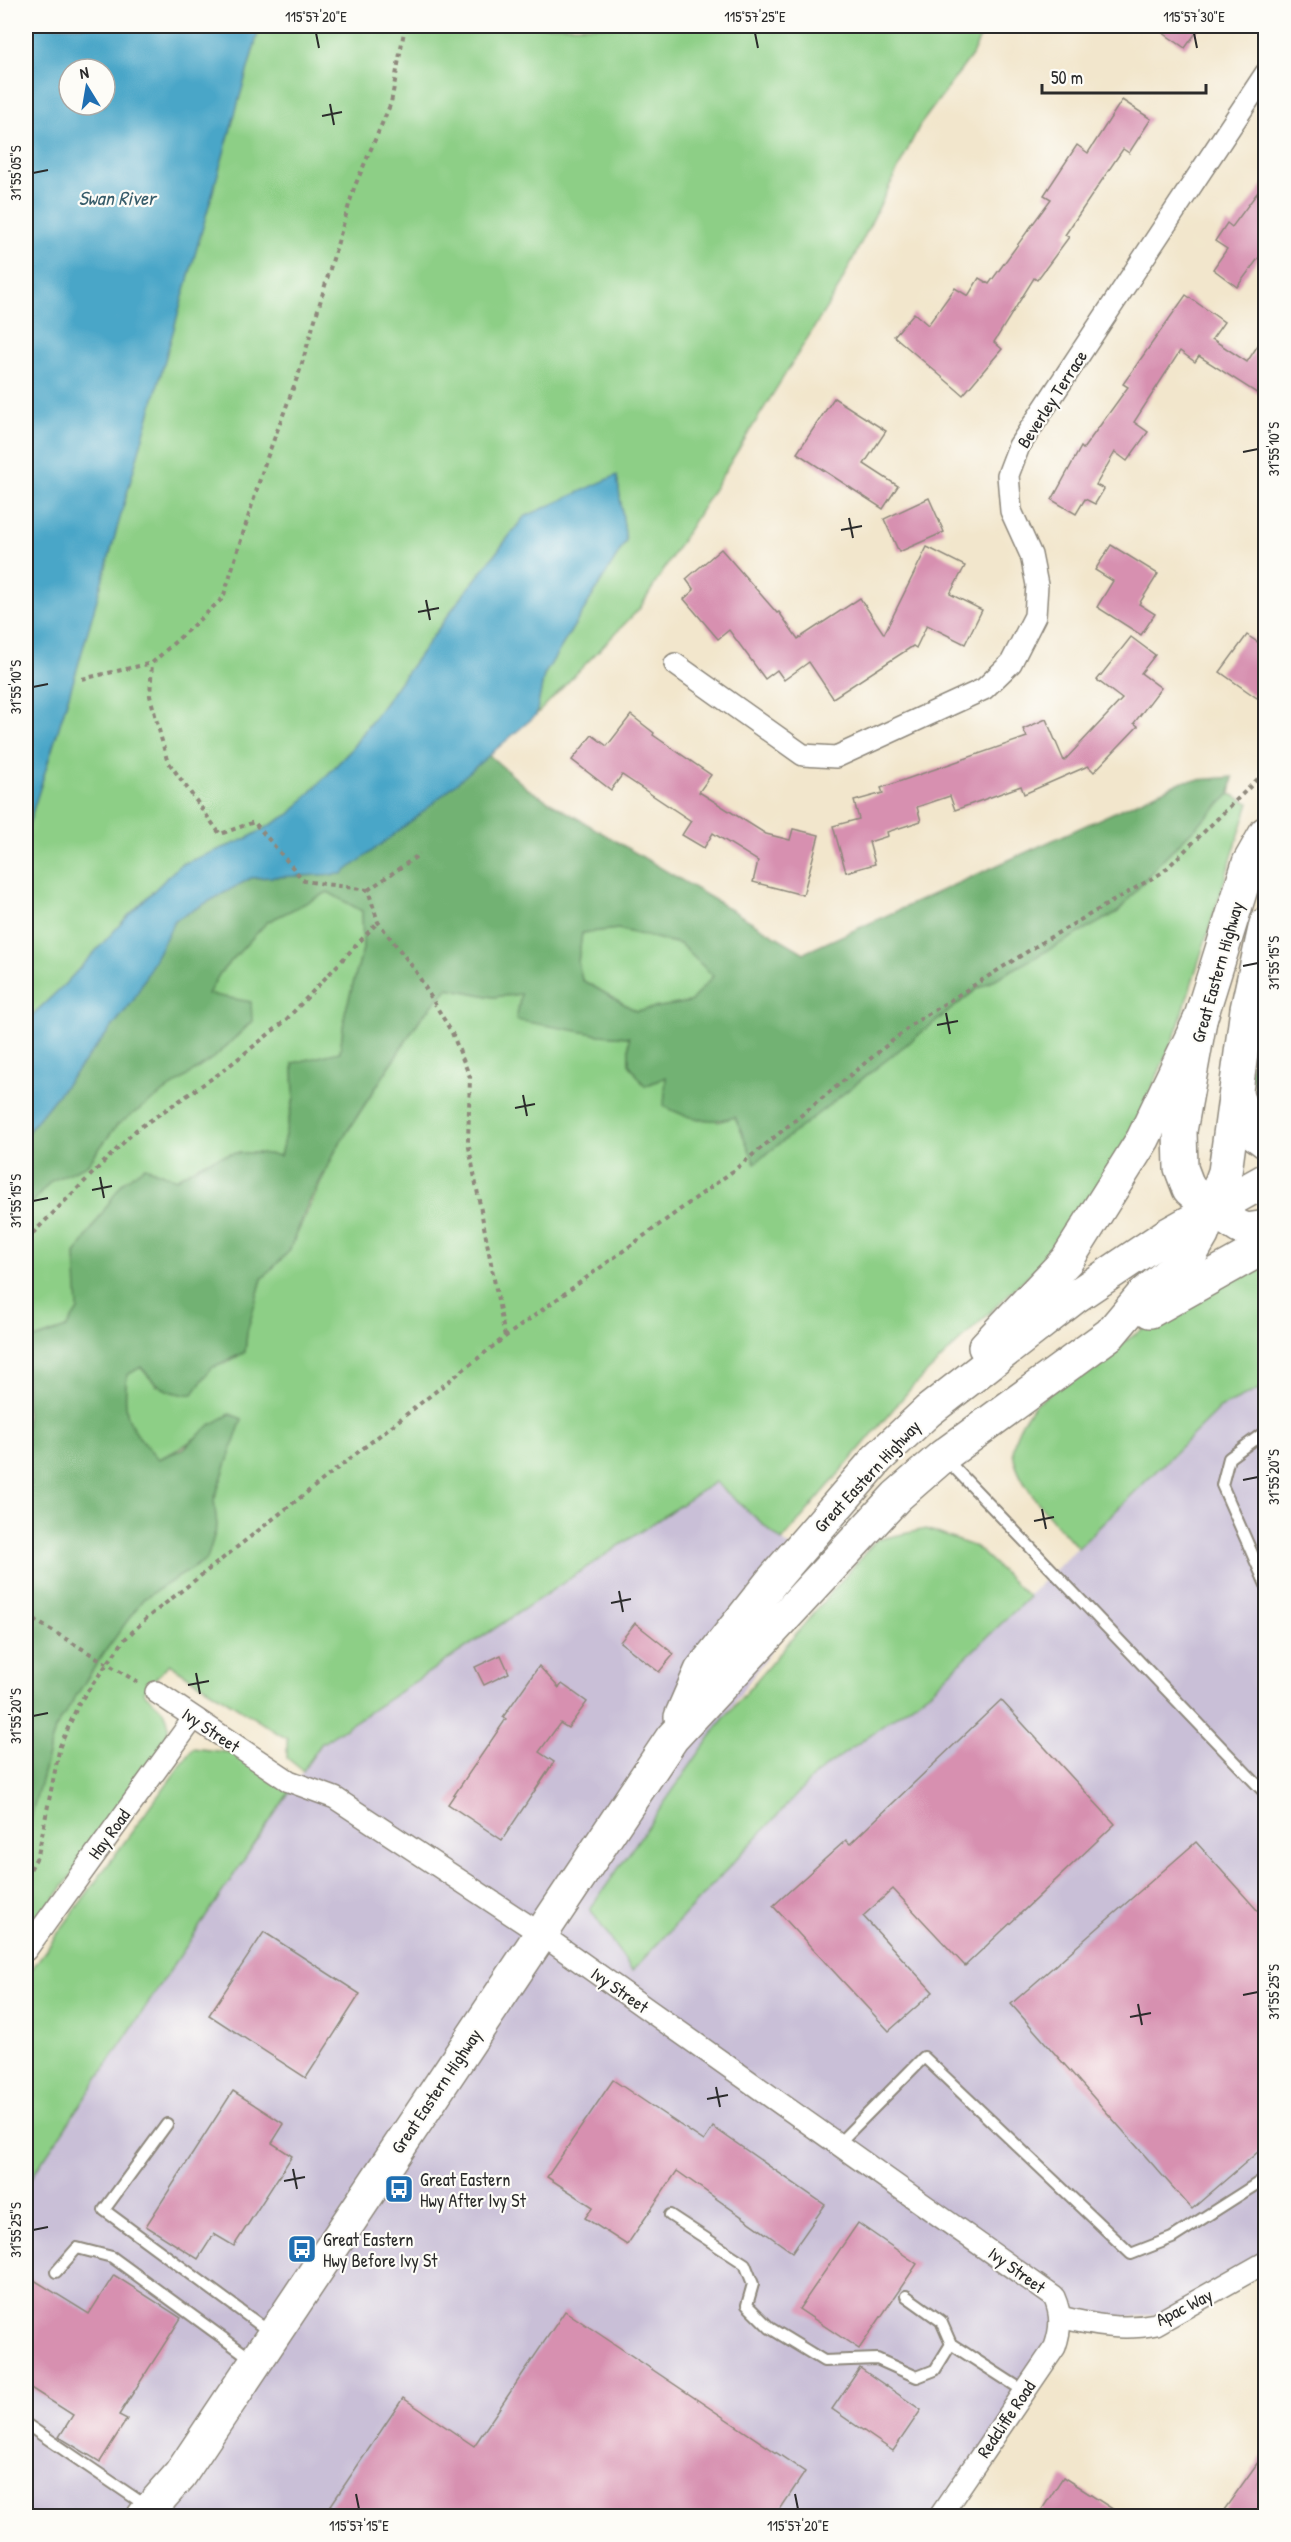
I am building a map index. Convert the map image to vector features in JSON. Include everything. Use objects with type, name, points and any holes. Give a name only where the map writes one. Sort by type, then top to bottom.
[{"type":"highway","name":"Great Eastern Highway","points":[[1266,833],[1250,863],[1200,1020],[1180,1131],[1181,1168],[1189,1189],[1213,1210],[1247,1230],[1266,1227]]},
{"type":"highway","name":"Great Eastern Highway","points":[[152,2514],[672,1738],[897,1497],[943,1456],[1110,1334],[1142,1297],[1191,1254],[1213,1210],[1225,1172],[1247,1009],[1266,924]]},
{"type":"highway","points":[[928,1411],[1067,1260],[1143,1139],[1200,1020]]},
{"type":"highway","points":[[1236,1095],[1249,1129],[1266,1142]]},
{"type":"highway","points":[[1213,1210],[1266,1180]]},
{"type":"highway","name":"Great Eastern Highway","points":[[672,1738],[701,1671],[772,1581],[877,1459],[928,1411],[1076,1296],[1167,1235],[1213,1210]]},
{"type":"highway","points":[[1110,1334],[1266,1246]]},
{"type":"street","name":"Beverley Terrace","points":[[675,664],[803,755],[836,757],[984,689],[1011,663],[1035,616],[1037,585],[1031,555],[1011,511],[1008,475],[1019,446],[1266,73]]},
{"type":"street","name":"Ivy Street","points":[[156,1692],[193,1719],[289,1781],[335,1798],[541,1934],[1043,2287],[1054,2297],[1060,2317]]},
{"type":"street","name":"Hay Road","points":[[26,1950],[193,1719]]},
{"type":"street","name":"Apac Way","points":[[1060,2317],[1109,2327],[1137,2328],[1156,2324],[1266,2262]]},
{"type":"street","name":"Redcliffe Road","points":[[940,2517],[1055,2347],[1060,2332],[1060,2317]]},
{"type":"lane","points":[[1266,1431],[1229,1458],[1222,1485],[1266,1585]]},
{"type":"lane","points":[[943,1456],[1266,1794]]},
{"type":"lane","points":[[838,2143],[924,2057],[1131,2254],[1172,2238],[1266,2178]]},
{"type":"lane","points":[[167,2124],[104,2210],[274,2335]]},
{"type":"lane","points":[[670,2215],[745,2264],[753,2284],[747,2306],[770,2328],[824,2361],[877,2359],[917,2377],[935,2370],[951,2344]]},
{"type":"lane","points":[[56,2272],[77,2248],[112,2257],[256,2362]]},
{"type":"lane","points":[[906,2296],[941,2321],[951,2344],[1024,2391]]},
{"type":"lane","points":[[26,2424],[152,2514]]},
{"type":"path","points":[[82,679],[152,663],[223,598],[265,463],[300,370],[354,188],[391,103],[405,26]]},
{"type":"path","points":[[152,663],[150,696],[167,760],[209,822],[220,834],[254,822],[304,881],[368,890],[420,854]]},
{"type":"path","points":[[26,1877],[38,1855],[60,1746],[79,1702],[106,1663],[148,1617],[505,1337],[733,1171],[914,1023],[1049,938],[1163,872],[1266,771]]},
{"type":"path","points":[[368,890],[378,922],[415,970],[452,1033],[471,1077],[468,1142],[505,1337]]},
{"type":"path","points":[[26,1240],[136,1130],[220,1073],[284,1022],[378,922]]},
{"type":"path","points":[[26,1615],[156,1692]]},
{"type":"shaded area","points":[[1265,1386],[1265,2262],[1179,2312],[1083,2322],[1060,2332],[940,2516],[26,2516],[26,2186],[321,1744],[715,1481],[823,1576],[590,1909],[632,1971],[816,1774],[932,1690],[1220,1408]]},
{"type":"green space","points":[[260,26],[985,26],[972,55],[920,125],[838,289],[640,608],[536,715],[544,675],[626,541],[617,476],[524,517],[457,603],[350,751],[290,814],[246,839],[180,865],[26,1021],[26,833],[77,669]]},
{"type":"green space","points":[[489,755],[528,789],[804,953],[1183,781],[1233,777],[1230,794],[1160,862],[1118,912],[977,989],[755,1163],[735,1117],[716,1120],[698,1119],[664,1106],[666,1077],[645,1086],[629,1064],[629,1037],[600,1035],[516,1020],[521,994],[493,997],[448,988],[420,1019],[337,1147],[307,1207],[289,1251],[262,1279],[247,1332],[245,1352],[211,1368],[193,1394],[176,1393],[163,1388],[141,1367],[127,1375],[126,1402],[130,1422],[140,1439],[158,1459],[183,1449],[210,1425],[230,1414],[242,1419],[214,1500],[217,1526],[207,1559],[143,1599],[101,1657],[55,1729],[26,1835],[26,1342],[66,1328],[78,1310],[75,1254],[122,1183],[145,1167],[176,1179],[202,1164],[225,1155],[249,1153],[280,1156],[294,1098],[293,1063],[340,1052],[345,1013],[363,949],[362,911],[328,892],[267,922],[220,973],[208,994],[251,1002],[252,1021],[217,1055],[117,1125],[87,1165],[51,1181],[26,1210],[26,1134],[133,1001],[175,920],[251,878],[342,874]],"holes":[[[618,929],[680,944],[713,976],[690,1002],[636,1011],[582,980],[578,962],[582,933]]]},
{"type":"green space","points":[[1230,794],[1249,803],[1177,1030],[1128,1143],[1061,1244],[912,1387],[782,1541],[715,1482],[321,1744],[303,1771],[287,1758],[287,1739],[169,1664],[143,1692],[167,1718],[168,1732],[162,1754],[26,1936],[26,1835],[55,1729],[92,1669],[143,1599],[207,1559],[217,1526],[214,1500],[242,1419],[230,1414],[178,1449],[158,1459],[140,1439],[130,1422],[126,1402],[127,1375],[140,1367],[157,1386],[226,1363],[245,1352],[247,1330],[262,1279],[289,1251],[337,1148],[420,1019],[448,988],[493,997],[521,994],[517,1019],[600,1035],[629,1037],[629,1064],[645,1086],[666,1077],[718,1122],[735,1117],[755,1162],[977,989],[1118,912],[1160,862]]},
{"type":"green space","points":[[328,892],[362,911],[363,949],[345,1013],[340,1052],[293,1063],[294,1098],[280,1156],[249,1153],[225,1155],[202,1164],[176,1179],[145,1167],[75,1254],[79,1310],[67,1328],[26,1342],[26,1210],[51,1181],[87,1165],[117,1125],[217,1055],[252,1022],[207,994],[220,973],[267,922]]},
{"type":"green space","points":[[618,929],[680,944],[715,974],[691,1002],[636,1011],[582,980],[578,962],[582,933]]},
{"type":"green space","points":[[1265,998],[1265,1105],[1249,1074]]},
{"type":"green space","points":[[1265,1261],[1265,1386],[1220,1408],[1078,1548],[1041,1506],[1018,1470],[1014,1458],[1014,1444],[1027,1416],[1035,1404],[1179,1304]]},
{"type":"green space","points":[[926,1529],[976,1547],[1029,1597],[932,1690],[816,1774],[632,1971],[590,1909],[720,1723],[876,1540]]},
{"type":"green space","points":[[193,1748],[233,1753],[290,1791],[26,2186],[26,1977]]},
{"type":"water","name":"Swan River","points":[[26,26],[260,26],[77,669],[26,833]]},
{"type":"water","points":[[617,475],[626,541],[544,675],[536,715],[418,816],[342,874],[251,878],[175,920],[133,1001],[26,1134],[26,1021],[180,865],[246,839],[290,814],[350,751],[457,603],[524,517]]},
{"type":"building","points":[[1153,26],[1201,26],[1185,48]]},
{"type":"building","points":[[1122,100],[1151,119],[1129,153],[1123,149],[1065,235],[1069,237],[1037,280],[1034,278],[994,342],[1002,349],[963,395],[894,336],[914,313],[928,325],[955,288],[968,296],[979,278],[989,284],[1051,199],[1044,195],[1077,145],[1088,153]]},
{"type":"building","points":[[1266,181],[1266,248],[1237,287],[1213,269],[1227,249],[1215,241],[1227,223],[1232,227]]},
{"type":"building","points":[[1186,295],[1224,322],[1212,339],[1247,362],[1266,333],[1266,399],[1199,356],[1195,362],[1180,351],[1134,422],[1148,432],[1127,461],[1115,452],[1096,485],[1104,489],[1095,504],[1085,499],[1076,514],[1052,500],[1081,447],[1083,449],[1128,387],[1123,384]]},
{"type":"building","points":[[834,398],[886,431],[864,464],[898,486],[883,509],[797,453]]},
{"type":"building","points":[[929,498],[944,532],[899,552],[884,519]]},
{"type":"building","points":[[1111,545],[1158,574],[1139,604],[1155,614],[1141,635],[1097,607],[1113,581],[1095,570]]},
{"type":"building","points":[[927,547],[965,566],[950,594],[982,610],[965,644],[927,625],[916,648],[913,646],[833,698],[809,662],[784,680],[777,670],[765,679],[729,630],[718,639],[684,599],[694,590],[686,579],[721,549],[777,613],[779,612],[798,639],[860,598],[884,634]]},
{"type":"building","points":[[1247,635],[1266,648],[1266,686],[1257,698],[1220,672]]},
{"type":"building","points":[[1131,637],[1155,655],[1141,673],[1161,688],[1134,723],[1138,726],[1094,772],[1088,766],[1024,794],[1021,786],[955,810],[950,796],[917,807],[921,821],[887,832],[888,836],[869,842],[875,864],[846,872],[833,826],[859,819],[854,801],[883,793],[881,788],[1027,737],[1023,729],[1046,719],[1064,761],[1122,699],[1097,680]]},
{"type":"building","points":[[631,715],[654,733],[653,735],[711,775],[699,792],[766,834],[790,840],[793,829],[819,835],[803,895],[753,882],[758,861],[713,833],[704,848],[682,835],[691,821],[622,775],[611,790],[572,760],[592,735],[607,746]]},
{"type":"building","points":[[635,1623],[674,1654],[659,1672],[620,1642]]},
{"type":"building","points":[[501,1655],[509,1673],[484,1685],[475,1667]]},
{"type":"building","points":[[539,1666],[559,1688],[562,1684],[587,1702],[568,1728],[560,1723],[539,1752],[554,1762],[502,1840],[448,1804],[506,1719],[503,1717]]},
{"type":"building","points":[[1001,1700],[1115,1824],[965,1966],[893,1889],[863,1916],[933,1992],[889,2031],[773,1906],[846,1840],[850,1844]]},
{"type":"building","points":[[1196,1842],[1266,1920],[1266,2145],[1192,2209],[1011,2004]]},
{"type":"building","points":[[264,1932],[360,1994],[306,2078],[209,2015]]},
{"type":"building","points":[[613,2080],[704,2141],[713,2127],[825,2205],[792,2252],[677,2171],[627,2245],[585,2218],[593,2207],[547,2177]]},
{"type":"building","points":[[233,2091],[284,2124],[272,2143],[292,2156],[234,2246],[214,2234],[198,2259],[146,2226]]},
{"type":"building","points":[[858,2223],[917,2264],[859,2349],[799,2309]]},
{"type":"building","points":[[26,2275],[89,2314],[114,2275],[181,2318],[119,2415],[127,2419],[100,2462],[59,2437],[73,2415],[26,2385]]},
{"type":"building","points":[[565,2311],[805,2472],[775,2517],[323,2517],[403,2398],[474,2446]]},
{"type":"building","points":[[860,2368],[921,2410],[893,2451],[832,2409]]},
{"type":"building","points":[[1266,2451],[1266,2517],[1219,2517]]},
{"type":"building","points":[[1063,2477],[1125,2517],[1037,2517]]},
{"type":"place","name":"Great Eastern Hwy After Ivy St","points":[[399,2189]]},
{"type":"place","name":"Great Eastern Hwy Before Ivy St","points":[[302,2249]]}]
